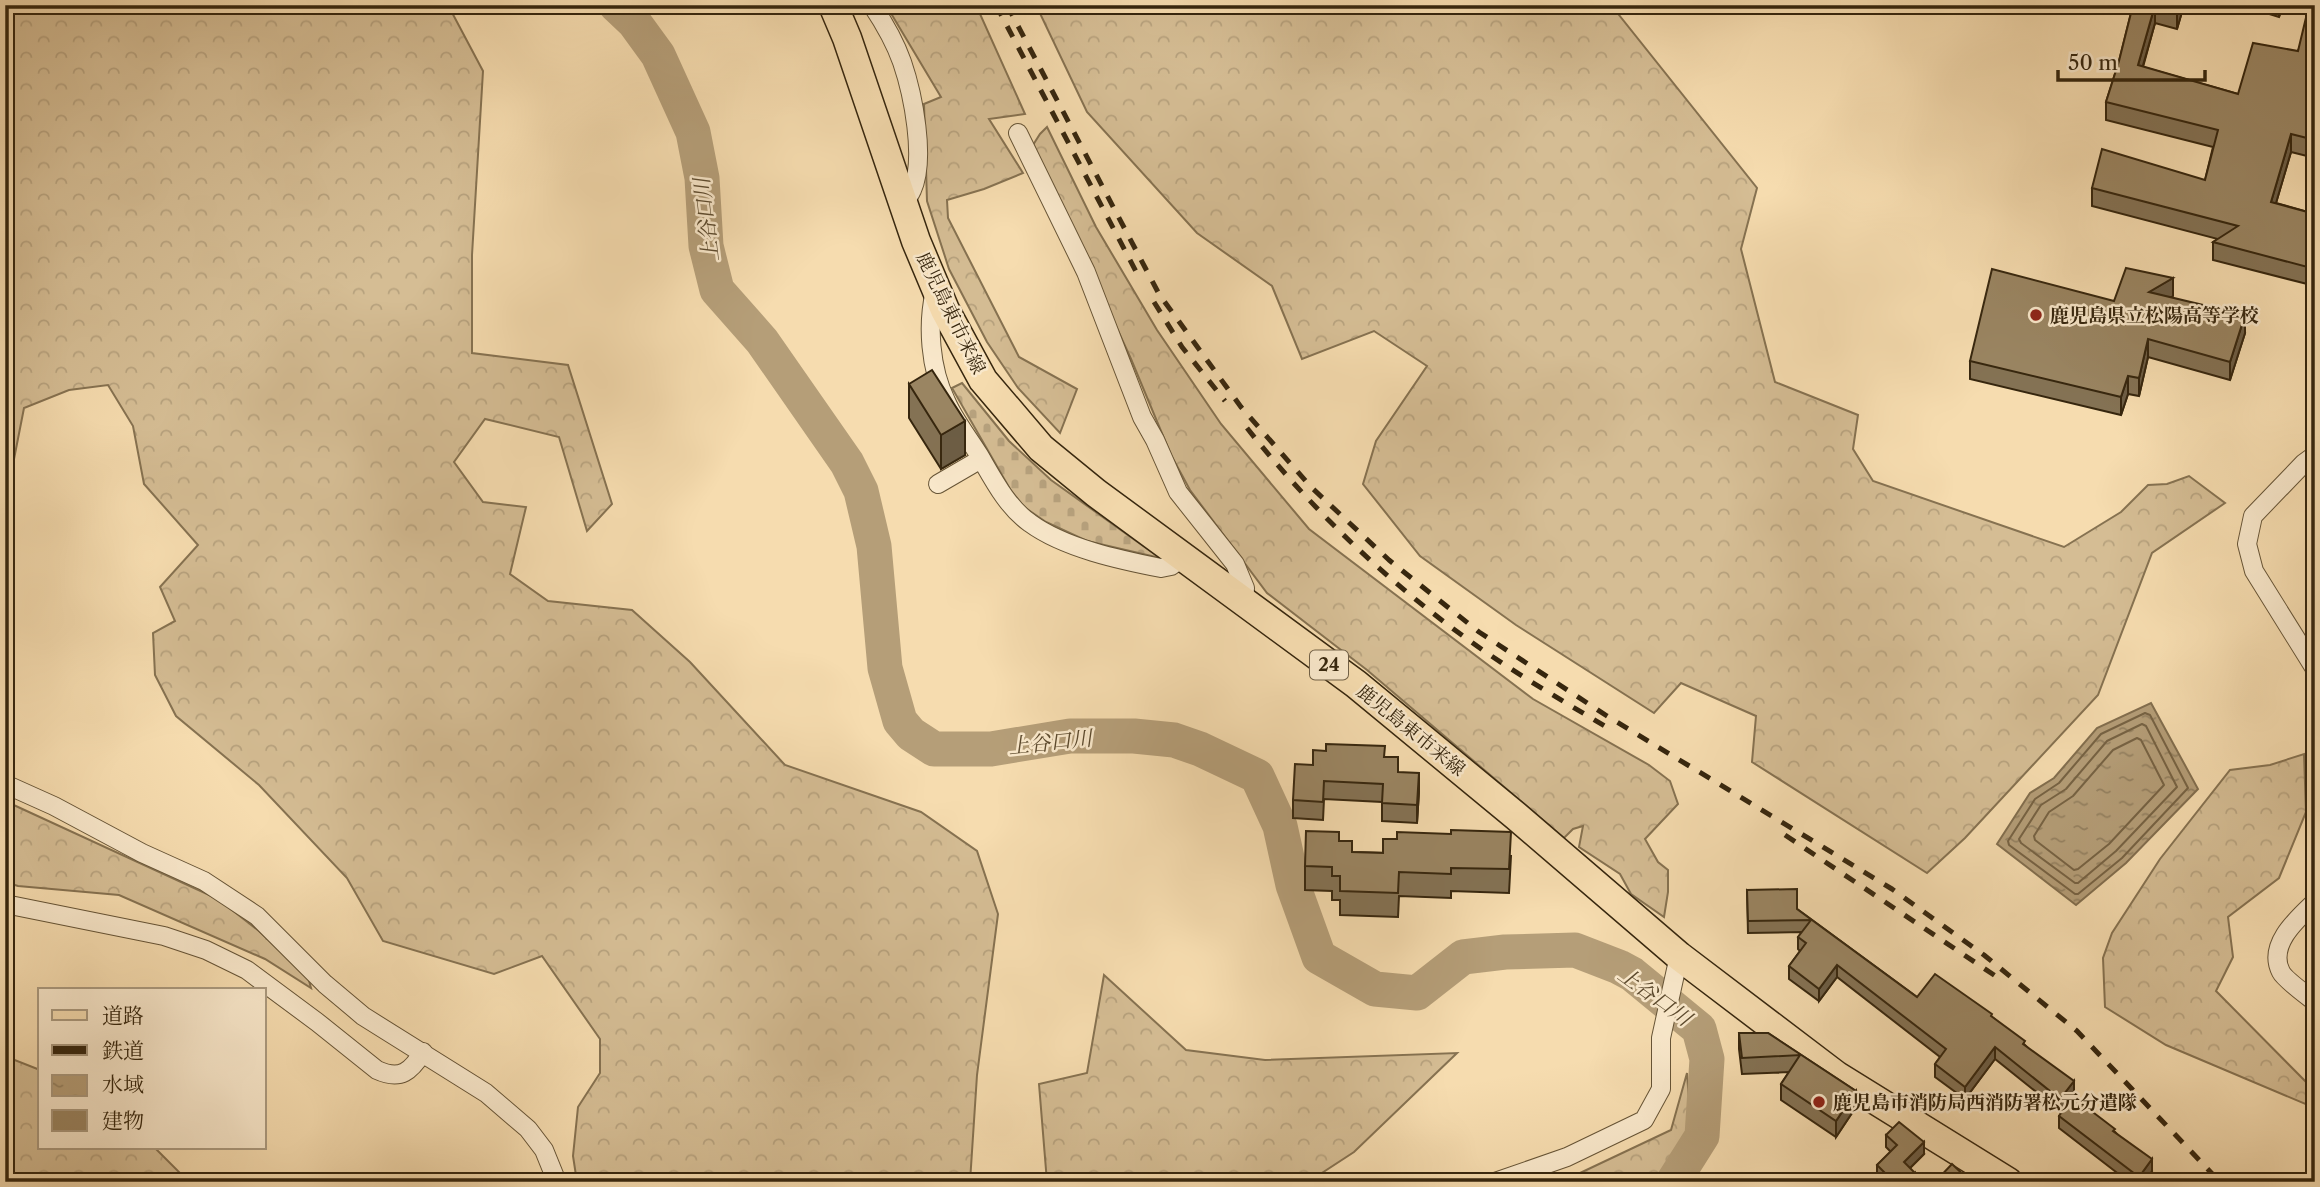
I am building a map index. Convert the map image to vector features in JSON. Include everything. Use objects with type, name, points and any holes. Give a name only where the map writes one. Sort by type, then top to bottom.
[{"type":"main road","name":"鹿児島東市来線","points":[[833,5],[904,204],[946,310],[983,380],[1041,448],[1096,493],[1356,684],[1679,956],[1837,1076],[1999,1179]]},
{"type":"street","points":[[872,5],[884,23],[902,62],[911,95],[917,144],[917,174],[912,191],[904,204]]},
{"type":"street","points":[[1018,133],[1086,272],[1142,417],[1178,492],[1235,564],[1245,588],[1244,602]]},
{"type":"street","points":[[936,287],[931,306],[930,331],[937,374],[946,400],[1015,509],[1030,523],[1048,534],[1096,552],[1161,568],[1171,566],[1183,557]]},
{"type":"street","points":[[2315,456],[2304,463],[2253,516],[2247,544],[2254,571],[2315,669]]},
{"type":"street","points":[[938,484],[981,459]]},
{"type":"street","points":[[5,783],[142,853],[204,881],[257,916],[325,984],[363,1016],[486,1093],[528,1129],[544,1150],[557,1182]]},
{"type":"street","points":[[2315,902],[2290,926],[2277,950],[2281,973],[2315,1002]]},
{"type":"street","points":[[5,904],[164,936],[206,950],[247,970],[387,1075],[406,1072],[414,1066],[423,1052]]},
{"type":"street","points":[[1495,1182],[1567,1157],[1644,1120],[1661,1089],[1661,1038],[1679,956]]},
{"type":"green space","points":[[5,5],[448,5],[483,71],[472,255],[472,353],[568,365],[612,504],[587,531],[559,437],[485,419],[454,462],[483,502],[526,507],[510,574],[548,601],[632,610],[690,662],[785,765],[921,812],[977,851],[998,914],[977,1075],[970,1182],[577,1182],[573,1156],[578,1107],[600,1073],[600,1039],[542,956],[494,974],[383,941],[347,878],[259,785],[176,716],[155,675],[153,633],[175,621],[160,587],[198,545],[144,484],[133,426],[108,385],[69,390],[24,408],[5,505]]},
{"type":"green space","points":[[886,5],[976,5],[1025,114],[989,119],[1023,173],[947,200],[948,218],[1019,357],[1077,389],[1060,433],[1018,388],[987,342],[949,269],[927,201],[924,104],[941,97]]},
{"type":"green space","points":[[1036,5],[1611,5],[1757,188],[1741,249],[1775,382],[1858,415],[1853,449],[1873,481],[2064,547],[2121,512],[2148,485],[2167,484],[2189,476],[2225,503],[2152,553],[2098,695],[1965,838],[1927,873],[1752,762],[1756,716],[1681,683],[1654,713],[1516,625],[1420,556],[1363,484],[1376,441],[1427,366],[1374,331],[1302,359],[1272,286],[1197,233],[1087,112]]},
{"type":"green space","points":[[1047,127],[1096,227],[1157,330],[1221,424],[1309,529],[1533,699],[1649,765],[1670,781],[1678,804],[1645,839],[1658,862],[1668,870],[1664,917],[1631,894],[1620,874],[1579,847],[1583,826],[1573,829],[1564,838],[1367,670],[1267,593],[1190,490],[1171,455],[1131,359],[1033,145]]},
{"type":"green space","points":[[962,383],[1009,441],[1051,480],[1160,558],[1087,541],[1046,522],[1024,507],[1010,489],[952,388]]},
{"type":"green space","points":[[2304,754],[2306,812],[2279,878],[2228,917],[2233,957],[2216,991],[2315,1091],[2315,1108],[2166,1045],[2105,1007],[2103,958],[2112,933],[2160,859],[2230,770],[2270,765]]},
{"type":"green space","points":[[5,801],[218,899],[259,931],[308,977],[311,988],[265,959],[119,895],[18,886],[5,882]]},
{"type":"green space","points":[[1104,975],[1186,1050],[1265,1060],[1457,1053],[1354,1152],[1308,1182],[1047,1182],[1039,1084],[1087,1073]]},
{"type":"green space","points":[[5,1042],[12,1059],[38,1069],[38,1148],[155,1148],[185,1178],[182,1182],[5,1182]]},
{"type":"green space","points":[[1687,1073],[1691,1130],[1663,1182],[1561,1182],[1671,1130]]},
{"type":"water","points":[[2151,703],[2198,789],[2126,863],[2076,905],[1997,844],[2030,793],[2054,778],[2097,728]]},
{"type":"building","points":[[2133,5],[2155,5],[2138,65],[2238,94],[2253,43],[2298,51],[2309,5],[2315,5],[2315,140],[2291,134],[2271,202],[2315,214],[2315,269],[2213,242],[2238,226],[2092,188],[2102,149],[2205,180],[2218,130],[2106,102]]},
{"type":"building","points":[[2156,5],[2179,5],[2177,11]]},
{"type":"building","points":[[2126,268],[2173,278],[2149,292],[2245,315],[2230,362],[2148,339],[2139,378],[2128,376],[2121,397],[1970,361],[1992,269],[2114,301]]},
{"type":"building","points":[[932,370],[965,421],[941,435],[909,384]]},
{"type":"building","points":[[1326,744],[1385,746],[1384,757],[1398,757],[1398,772],[1419,773],[1417,805],[1382,803],[1383,784],[1324,781],[1323,802],[1293,800],[1295,764],[1313,765],[1313,750],[1326,751]]},
{"type":"building","points":[[1451,830],[1511,832],[1509,869],[1451,868],[1451,874],[1399,872],[1398,893],[1340,891],[1340,876],[1332,876],[1332,867],[1305,866],[1306,831],[1339,832],[1339,841],[1352,841],[1352,852],[1383,853],[1383,839],[1397,839],[1397,832],[1451,834]]},
{"type":"building","points":[[1797,889],[1797,909],[1917,997],[1935,974],[1992,1014],[1991,1016],[2025,1041],[2023,1044],[2074,1081],[2060,1099],[1995,1047],[1965,1087],[1935,1064],[1946,1049],[1837,965],[1819,989],[1789,966],[1806,943],[1798,937],[1811,920],[1748,921],[1747,890]]},
{"type":"building","points":[[1739,1033],[1768,1033],[1856,1091],[1836,1121],[1781,1084],[1800,1055],[1742,1058]]},
{"type":"building","points":[[2073,1097],[2152,1159],[2139,1177],[2059,1116]]},
{"type":"building","points":[[1899,1122],[1924,1142],[1904,1162],[1915,1173],[1906,1182],[1894,1182],[1877,1165],[1897,1145],[1886,1135]]},
{"type":"building","points":[[1952,1164],[1971,1182],[1935,1182]]},
{"type":"waterway","name":"上谷口川","points":[[616,5],[634,22],[658,55],[693,132],[702,178],[706,246],[717,290],[762,341],[847,463],[861,491],[874,546],[885,668],[900,721],[911,734],[934,749],[991,749],[1070,736],[1134,736],[1174,740],[1257,776],[1280,826],[1293,885],[1319,957],[1375,989],[1417,993],[1463,957],[1505,952],[1575,950],[1632,974],[1699,1029],[1707,1059],[1702,1136],[1673,1182]]},
{"type":"railway","points":[[996,5],[1141,281]]},
{"type":"railway","points":[[1007,5],[1159,294],[1241,407],[1311,487],[1389,560],[1479,632],[1607,716],[1892,889],[1984,955],[2077,1031],[2220,1182]]},
{"type":"railway","points":[[1154,302],[1182,347],[1225,401]]},
{"type":"railway","points":[[1247,428],[1270,457],[1346,538],[1401,587],[1495,658],[1608,728]]},
{"type":"railway","points":[[1785,835],[1997,977]]},
{"type":"place","name":"鹿児島県立松陽高等学校","points":[[2036,315]]},
{"type":"place","name":"鹿児島市消防局西消防署松元分遣隊","points":[[1819,1102]]}]
